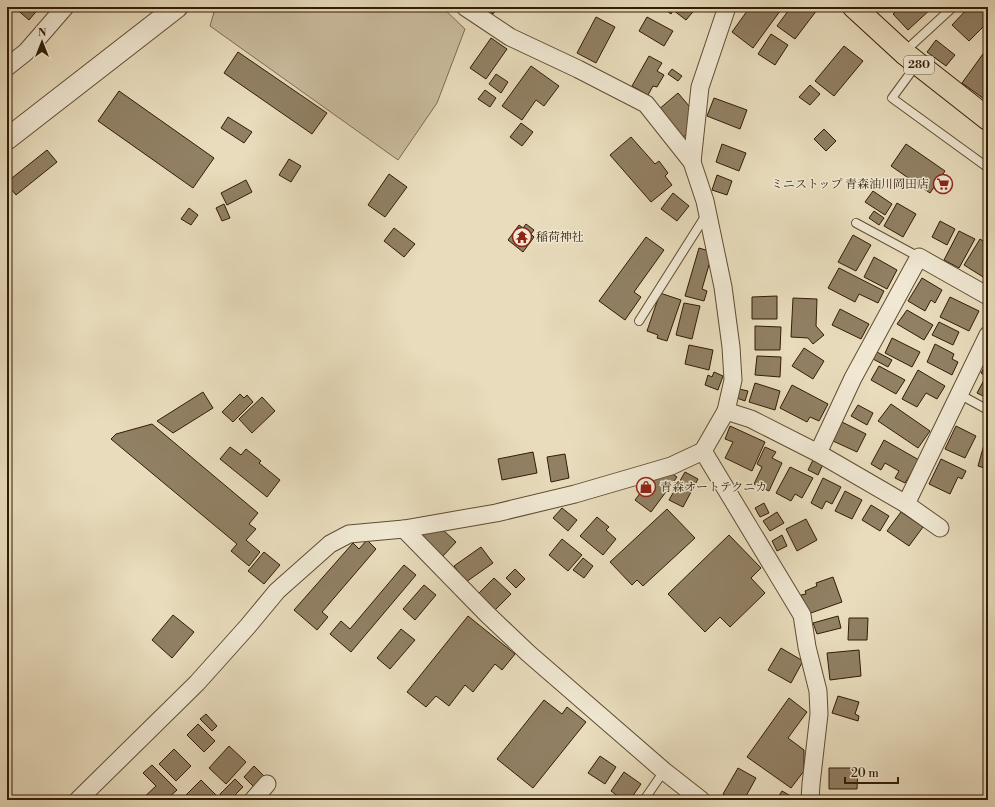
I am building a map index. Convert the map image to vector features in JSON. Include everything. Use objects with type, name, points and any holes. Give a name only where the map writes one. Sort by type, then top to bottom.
[{"type":"highway","name":"280","points":[[854,7],[911,58],[988,120]]},
{"type":"street","points":[[7,67],[26,52],[65,7]]},
{"type":"street","points":[[7,139],[177,7]]},
{"type":"street","points":[[78,800],[197,683],[277,592],[330,544],[349,534],[404,529],[496,513],[575,494],[671,466],[703,451],[726,411],[733,380],[731,347],[723,287],[708,212],[692,162],[646,104],[578,69],[510,37],[465,7]]},
{"type":"street","points":[[692,162],[700,87],[727,7]]},
{"type":"street","points":[[818,453],[853,378],[919,257],[988,296]]},
{"type":"street","points":[[906,504],[988,335]]},
{"type":"street","points":[[726,411],[751,419],[818,453],[906,504],[940,528]]},
{"type":"street","points":[[703,451],[802,615],[807,647],[818,691],[819,714],[810,784],[810,800]]},
{"type":"street","points":[[404,529],[487,614],[528,653],[664,771],[701,800]]},
{"type":"street","points":[[253,800],[267,784]]},
{"type":"lane","points":[[953,7],[911,58],[892,98],[988,167]]},
{"type":"lane","points":[[639,321],[708,212]]},
{"type":"lane","points":[[856,223],[919,257]]},
{"type":"lane","points":[[959,394],[988,410]]},
{"type":"lane","points":[[644,800],[664,771]]},
{"type":"shaded area","points":[[222,7],[442,7],[465,29],[437,103],[398,160],[210,26],[214,12]]},
{"type":"building","points":[[14,7],[40,7],[29,20]]},
{"type":"building","points":[[485,7],[498,7],[493,14]]},
{"type":"building","points":[[662,7],[697,7],[686,20],[673,10],[671,14]]},
{"type":"building","points":[[750,7],[783,7],[753,48],[732,32]]},
{"type":"building","points":[[791,7],[813,7],[817,10],[795,39],[777,26]]},
{"type":"building","points":[[901,7],[933,7],[908,30],[893,14]]},
{"type":"building","points":[[969,7],[988,7],[988,22],[969,41],[952,25]]},
{"type":"building","points":[[596,17],[615,27],[596,63],[577,53]]},
{"type":"building","points":[[647,17],[673,31],[664,46],[639,31]]},
{"type":"building","points":[[771,34],[788,45],[775,65],[758,54]]},
{"type":"building","points":[[491,38],[507,49],[486,79],[470,68]]},
{"type":"building","points":[[936,40],[955,55],[946,66],[927,52]]},
{"type":"building","points":[[844,46],[863,61],[834,96],[815,81]]},
{"type":"building","points":[[988,47],[988,99],[987,101],[962,83]]},
{"type":"building","points":[[238,52],[327,113],[312,134],[224,73]]},
{"type":"building","points":[[649,56],[662,63],[657,71],[664,75],[657,87],[653,86],[648,95],[632,86]]},
{"type":"building","points":[[531,66],[559,86],[544,106],[536,100],[522,120],[502,106]]},
{"type":"building","points":[[672,69],[682,76],[678,81],[668,74]]},
{"type":"building","points":[[496,74],[508,82],[501,93],[489,84]]},
{"type":"building","points":[[810,85],[820,94],[810,105],[799,97]]},
{"type":"building","points":[[485,90],[496,98],[490,107],[478,99]]},
{"type":"building","points":[[119,91],[214,158],[193,188],[98,121]]},
{"type":"building","points":[[678,93],[695,113],[690,132],[682,138],[658,110]]},
{"type":"building","points":[[714,98],[747,110],[740,129],[707,116]]},
{"type":"building","points":[[228,117],[252,132],[244,143],[221,128]]},
{"type":"building","points":[[521,123],[533,132],[522,146],[510,137]]},
{"type":"building","points":[[824,129],[836,141],[826,151],[814,139]]},
{"type":"building","points":[[631,137],[655,164],[659,161],[668,173],[665,176],[672,185],[651,202],[610,155]]},
{"type":"building","points":[[722,144],[746,153],[739,171],[716,162]]},
{"type":"building","points":[[906,144],[945,171],[930,193],[891,166]]},
{"type":"building","points":[[47,150],[57,162],[16,195],[7,182]]},
{"type":"building","points":[[289,159],[301,166],[291,182],[279,175]]},
{"type":"building","points":[[389,174],[407,187],[385,217],[368,205]]},
{"type":"building","points":[[717,175],[732,181],[727,195],[712,190]]},
{"type":"building","points":[[246,180],[252,192],[227,205],[221,193]]},
{"type":"building","points":[[873,191],[892,204],[885,215],[865,202]]},
{"type":"building","points":[[673,193],[689,206],[677,221],[661,209]]},
{"type":"building","points":[[897,203],[916,214],[903,237],[884,226]]},
{"type":"building","points":[[224,204],[230,218],[222,221],[216,208]]},
{"type":"building","points":[[189,208],[198,215],[191,225],[181,219]]},
{"type":"building","points":[[874,211],[884,218],[879,225],[869,218]]},
{"type":"building","points":[[940,221],[955,229],[947,245],[932,237]]},
{"type":"building","points":[[526,224],[534,230],[531,234],[534,237],[523,252],[508,240],[519,225],[523,228]]},
{"type":"building","points":[[394,228],[415,244],[404,257],[384,241]]},
{"type":"building","points":[[959,231],[975,239],[959,268],[944,260]]},
{"type":"building","points":[[853,235],[871,245],[856,271],[838,262]]},
{"type":"building","points":[[646,237],[664,250],[634,292],[641,297],[625,320],[599,301]]},
{"type":"building","points":[[980,239],[988,244],[988,280],[964,265]]},
{"type":"building","points":[[699,248],[709,251],[711,258],[702,289],[707,291],[704,301],[685,296]]},
{"type":"building","points":[[874,257],[897,270],[887,289],[864,277]]},
{"type":"building","points":[[839,268],[884,291],[878,303],[859,294],[855,302],[828,288]]},
{"type":"building","points":[[922,278],[942,290],[935,303],[931,300],[925,311],[908,301]]},
{"type":"building","points":[[660,293],[681,300],[667,341],[657,338],[658,335],[647,331]]},
{"type":"building","points":[[777,296],[777,319],[752,319],[752,297]]},
{"type":"building","points":[[950,297],[979,311],[969,331],[940,317]]},
{"type":"building","points":[[793,298],[817,299],[816,326],[824,335],[813,344],[808,338],[791,337]]},
{"type":"building","points":[[684,303],[700,306],[692,339],[676,335]]},
{"type":"building","points":[[840,309],[869,324],[861,339],[832,325]]},
{"type":"building","points":[[907,310],[933,325],[924,340],[897,324]]},
{"type":"building","points":[[939,322],[959,332],[953,345],[932,335]]},
{"type":"building","points":[[755,326],[781,327],[780,350],[755,350]]},
{"type":"building","points":[[892,338],[920,352],[912,367],[885,353]]},
{"type":"building","points":[[935,344],[954,354],[952,359],[958,362],[952,375],[927,362]]},
{"type":"building","points":[[689,345],[713,350],[709,370],[685,364]]},
{"type":"building","points":[[804,348],[824,361],[813,379],[792,366]]},
{"type":"building","points":[[877,352],[892,360],[888,367],[873,359]]},
{"type":"building","points":[[757,356],[781,357],[780,377],[755,375]]},
{"type":"building","points":[[987,363],[988,364],[988,377],[981,373]]},
{"type":"building","points":[[879,366],[905,380],[896,394],[871,380]]},
{"type":"building","points":[[918,370],[945,386],[937,399],[926,393],[917,407],[902,399]]},
{"type":"building","points":[[714,372],[723,376],[718,390],[705,385],[708,375],[712,377]]},
{"type":"building","points":[[984,380],[988,383],[988,392],[985,397],[977,393]]},
{"type":"building","points":[[755,383],[780,391],[775,410],[749,402]]},
{"type":"building","points":[[792,385],[828,404],[819,421],[810,417],[807,422],[780,408]]},
{"type":"building","points":[[739,389],[748,391],[745,401],[737,398]]},
{"type":"building","points":[[203,392],[213,408],[173,433],[157,421]]},
{"type":"building","points":[[240,394],[244,398],[247,395],[253,402],[233,422],[222,412]]},
{"type":"building","points":[[262,397],[275,411],[252,433],[239,419]]},
{"type":"building","points":[[891,404],[930,431],[918,448],[878,421]]},
{"type":"building","points":[[858,405],[873,413],[867,425],[851,416]]},
{"type":"building","points":[[842,422],[866,434],[857,452],[833,441]]},
{"type":"building","points":[[152,424],[258,513],[249,524],[256,529],[246,540],[260,552],[249,566],[231,551],[237,544],[111,439],[116,434]]},
{"type":"building","points":[[730,426],[765,442],[752,471],[725,458],[733,442],[725,439]]},
{"type":"building","points":[[956,426],[976,436],[965,458],[945,449]]},
{"type":"building","points":[[884,440],[919,460],[905,483],[895,478],[899,471],[885,463],[881,470],[871,464]]},
{"type":"building","points":[[985,441],[988,442],[988,469],[978,466]]},
{"type":"building","points":[[230,447],[241,455],[246,449],[261,461],[259,463],[280,480],[267,497],[220,459]]},
{"type":"building","points":[[765,447],[776,452],[772,458],[782,463],[769,491],[754,484],[762,467],[757,464]]},
{"type":"building","points":[[533,452],[537,473],[502,480],[498,459]]},
{"type":"building","points":[[565,454],[569,478],[551,482],[547,457]]},
{"type":"building","points":[[941,459],[966,471],[962,479],[958,477],[950,494],[929,484]]},
{"type":"building","points":[[813,460],[823,464],[818,475],[808,470]]},
{"type":"building","points":[[790,467],[813,478],[802,498],[795,494],[791,501],[776,493]]},
{"type":"building","points":[[668,471],[677,477],[651,512],[635,500],[651,479]]},
{"type":"building","points":[[685,472],[698,479],[683,507],[669,500]]},
{"type":"building","points":[[823,478],[841,487],[832,504],[826,501],[822,509],[811,503]]},
{"type":"building","points":[[845,491],[862,500],[852,519],[835,511]]},
{"type":"building","points":[[764,503],[769,513],[760,517],[755,508]]},
{"type":"building","points":[[871,505],[889,516],[880,531],[862,520]]},
{"type":"building","points":[[562,508],[577,520],[568,531],[553,518]]},
{"type":"building","points":[[667,509],[695,538],[643,586],[637,580],[632,585],[610,562]]},
{"type":"building","points":[[777,512],[784,523],[770,531],[763,521]]},
{"type":"building","points":[[901,512],[923,527],[909,546],[887,531]]},
{"type":"building","points":[[597,517],[609,527],[606,530],[616,539],[603,555],[580,536]]},
{"type":"building","points":[[806,519],[817,540],[797,551],[786,529]]},
{"type":"building","points":[[442,529],[456,542],[443,556],[421,536],[426,531]]},
{"type":"building","points":[[729,535],[761,568],[751,578],[765,593],[730,627],[720,617],[705,632],[668,594]]},
{"type":"building","points":[[782,535],[787,546],[777,551],[772,541]]},
{"type":"building","points":[[562,539],[582,555],[568,571],[549,555]]},
{"type":"building","points":[[367,540],[376,549],[322,612],[328,617],[317,630],[294,610],[353,543],[359,549]]},
{"type":"building","points":[[481,547],[493,563],[466,582],[454,566]]},
{"type":"building","points":[[264,552],[280,565],[264,584],[248,571]]},
{"type":"building","points":[[583,558],[593,566],[584,578],[573,570]]},
{"type":"building","points":[[404,565],[416,575],[351,652],[330,634],[341,621],[350,629]]},
{"type":"building","points":[[515,569],[525,579],[516,588],[506,578]]},
{"type":"building","points":[[833,577],[842,602],[808,614],[801,595],[806,594],[805,591],[817,586],[816,583]]},
{"type":"building","points":[[494,578],[511,594],[495,610],[479,593]]},
{"type":"building","points":[[424,585],[436,595],[415,620],[403,609]]},
{"type":"building","points":[[173,615],[194,632],[172,658],[152,640]]},
{"type":"building","points":[[468,616],[515,654],[502,670],[495,664],[473,692],[465,685],[449,706],[436,696],[426,707],[407,692]]},
{"type":"building","points":[[838,616],[841,628],[817,634],[813,623]]},
{"type":"building","points":[[849,618],[868,618],[867,640],[848,640]]},
{"type":"building","points":[[401,629],[415,640],[390,669],[377,658]]},
{"type":"building","points":[[781,648],[803,661],[791,683],[768,670]]},
{"type":"building","points":[[859,650],[861,676],[830,680],[827,653]]},
{"type":"building","points":[[838,696],[859,702],[855,714],[859,716],[858,721],[832,713]]},
{"type":"building","points":[[789,698],[807,712],[788,738],[804,750],[804,771],[791,788],[747,757]]},
{"type":"building","points":[[544,700],[562,714],[567,707],[586,722],[533,788],[497,759]]},
{"type":"building","points":[[206,714],[217,726],[212,731],[200,719]]},
{"type":"building","points":[[198,724],[215,741],[204,752],[187,735]]},
{"type":"building","points":[[229,746],[246,762],[226,784],[209,768]]},
{"type":"building","points":[[174,749],[191,766],[176,781],[159,764]]},
{"type":"building","points":[[600,756],[616,767],[605,784],[588,773]]},
{"type":"building","points":[[152,765],[177,790],[166,800],[141,800],[156,786],[143,773]]},
{"type":"building","points":[[254,766],[264,776],[254,787],[244,777]]},
{"type":"building","points":[[738,768],[756,778],[744,800],[732,800],[723,794]]},
{"type":"building","points":[[829,768],[858,768],[857,789],[829,789]]},
{"type":"building","points":[[624,772],[641,784],[630,800],[623,800],[611,791]]},
{"type":"building","points":[[235,779],[243,787],[230,800],[227,800],[220,794]]},
{"type":"building","points":[[201,780],[221,800],[189,800],[185,796]]},
{"type":"building","points":[[782,791],[794,798],[793,800],[776,800]]},
{"type":"place","name":"ミニストップ 青森油川岡田店","points":[[943,184]]},
{"type":"place","name":"稲荷神社","points":[[522,237]]},
{"type":"place","name":"青森オートテクニカ","points":[[646,487]]}]
